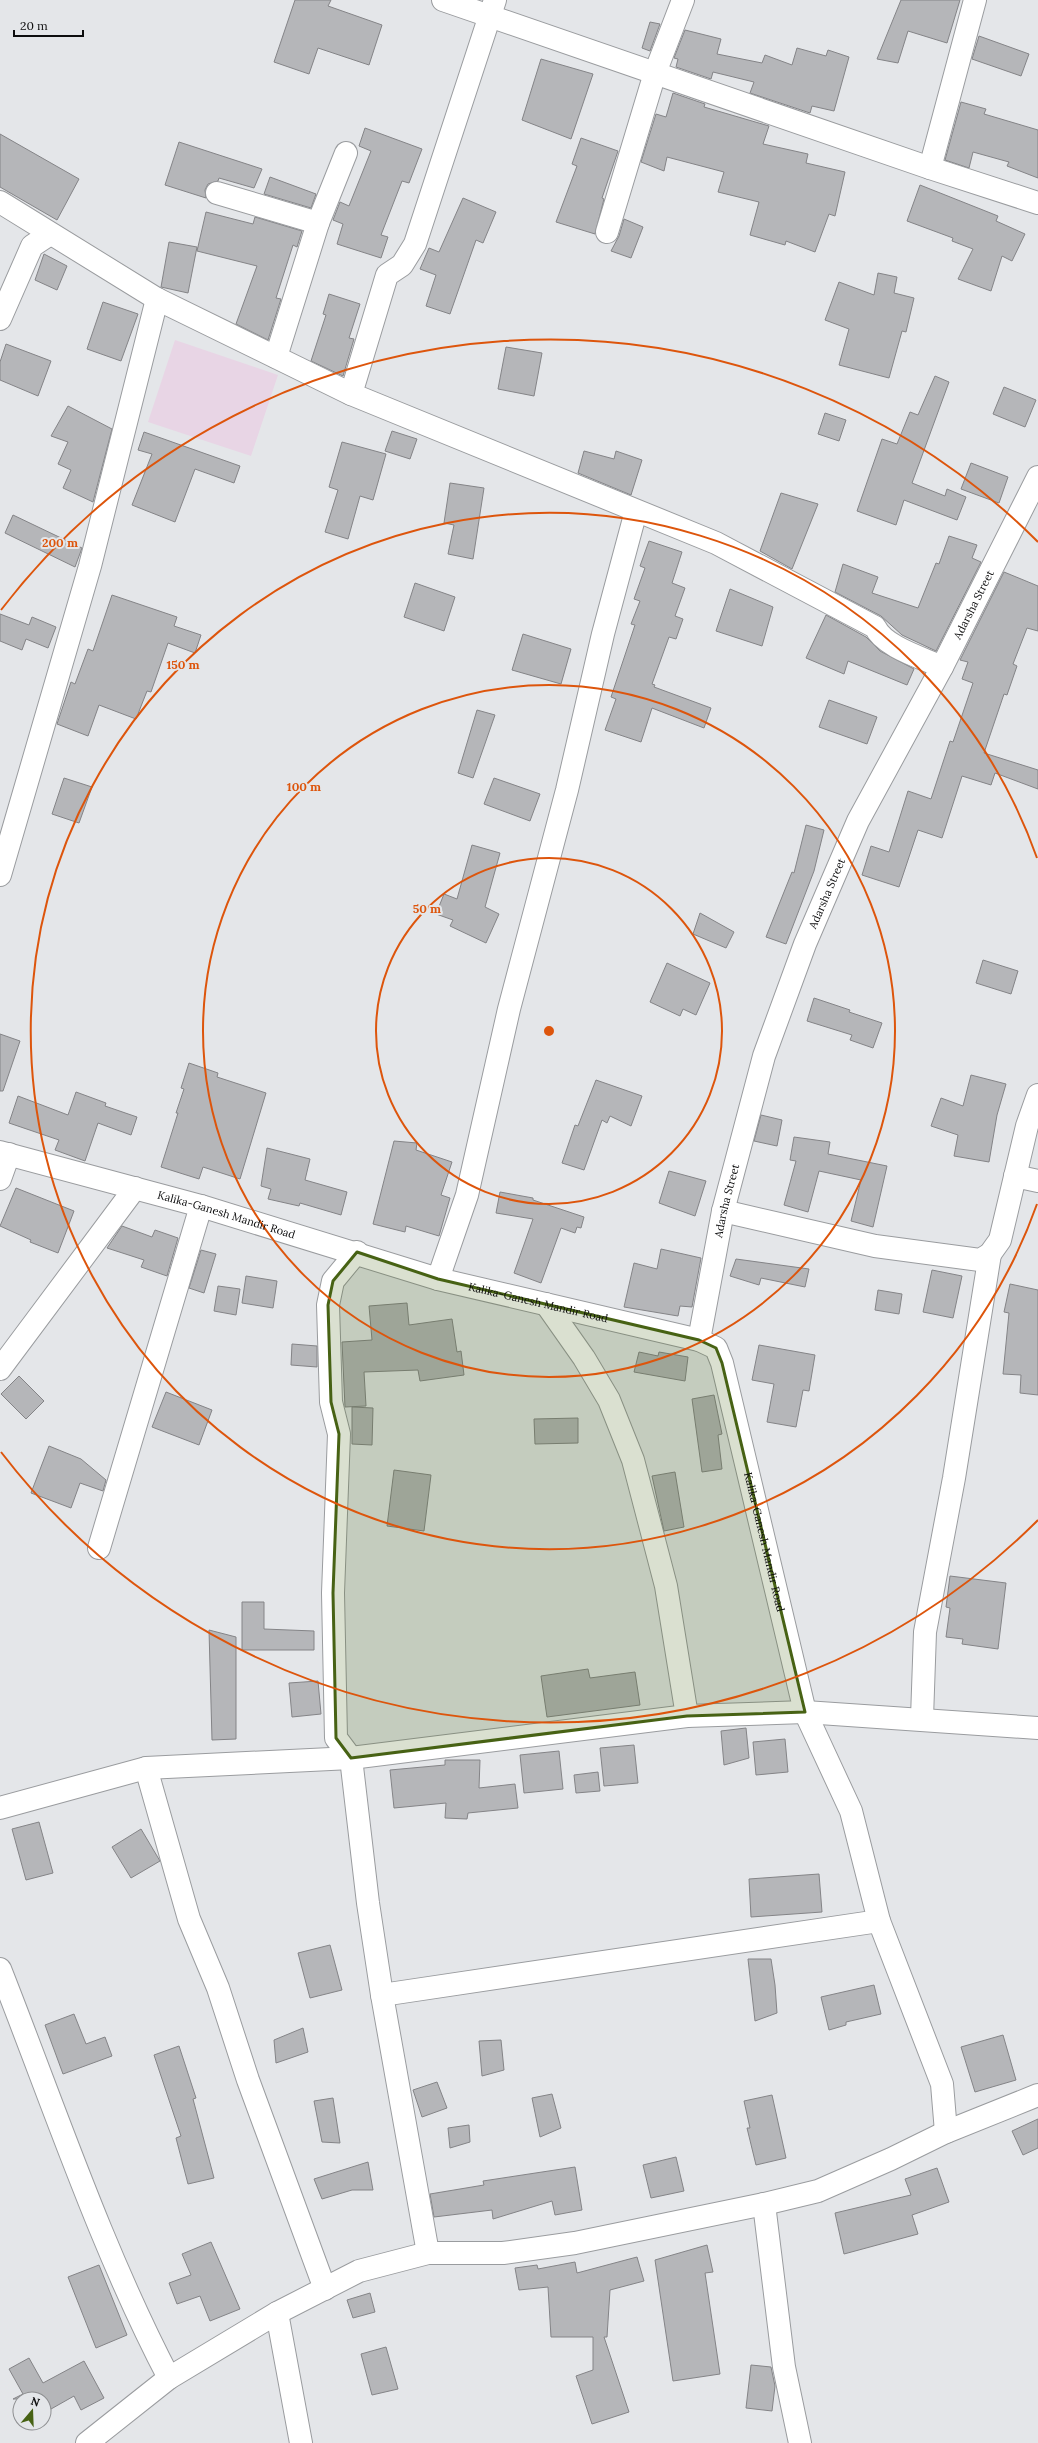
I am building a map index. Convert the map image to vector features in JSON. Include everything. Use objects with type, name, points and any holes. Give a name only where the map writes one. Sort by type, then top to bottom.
[{"type":"street","points":[[442,0],[493,8],[655,73],[930,168],[1038,203]]},
{"type":"street","points":[[607,232],[655,73],[682,0]]},
{"type":"street","points":[[930,168],[975,0]]},
{"type":"street","points":[[351,394],[387,275],[402,265],[415,244],[493,8]]},
{"type":"street","points":[[276,357],[318,223],[346,153]]},
{"type":"street","points":[[217,192],[318,223]]},
{"type":"street","points":[[0,202],[157,299],[351,394],[716,543],[874,627],[877,633],[887,642],[942,667]]},
{"type":"street","points":[[0,319],[32,246],[50,234]]},
{"type":"street","points":[[0,875],[90,566],[157,299]]},
{"type":"street","name":"Adarsha Street","points":[[699,1340],[723,1211],[764,1056],[805,944],[858,822],[942,667],[1038,477]]},
{"type":"street","points":[[438,1279],[467,1195],[509,1009],[567,790],[603,634],[636,511]]},
{"type":"street","points":[[723,1211],[875,1246],[980,1260],[990,1254],[1000,1240],[1027,1126],[1038,1095]]},
{"type":"street","points":[[0,1180],[4,1153]]},
{"type":"street","name":"Kalika-Ganesh Mandir Road","points":[[4,1153],[201,1206],[357,1252],[438,1279],[699,1340],[716,1348],[722,1363],[805,1712],[850,1811],[879,1921],[942,2084],[946,2132]]},
{"type":"street","points":[[1016,1176],[1038,1181]]},
{"type":"street","points":[[0,1369],[135,1188]]},
{"type":"street","points":[[99,1548],[201,1206]]},
{"type":"street","points":[[357,1252],[333,1281],[328,1305],[331,1402],[339,1434],[333,1593],[336,1738],[351,1758],[368,1903],[382,1995],[428,2253]]},
{"type":"street","points":[[922,1718],[925,1632],[954,1478],[990,1254]]},
{"type":"street","points":[[546,1304],[609,1400],[633,1460],[666,1586],[687,1716]]},
{"type":"street","points":[[0,1808],[146,1768],[351,1758],[687,1716],[805,1712],[922,1718],[1038,1728]]},
{"type":"street","points":[[146,1768],[189,1919],[218,1988],[248,2080],[325,2288]]},
{"type":"street","points":[[382,1995],[879,1921]]},
{"type":"street","points":[[0,1969],[89,2198],[134,2307],[169,2378]]},
{"type":"street","points":[[87,2443],[114,2434],[169,2378],[277,2313],[359,2271],[428,2253],[503,2253],[575,2243],[764,2204],[818,2190],[891,2159],[946,2132],[1038,2095]]},
{"type":"street","points":[[764,2204],[784,2367],[800,2443]]},
{"type":"street","points":[[277,2313],[301,2443]]},
{"type":"highlighted area","points":[[357,1252],[438,1279],[699,1340],[716,1348],[722,1363],[805,1712],[687,1716],[351,1758],[336,1738],[333,1593],[339,1434],[331,1402],[328,1305],[333,1281]]},
{"type":"shaded area","points":[[175,340],[278,375],[251,456],[148,422]]},
{"type":"building","points":[[295,0],[331,0],[328,6],[382,25],[369,65],[318,48],[309,74],[274,62]]},
{"type":"building","points":[[901,0],[960,0],[947,43],[908,31],[898,63],[877,59]]},
{"type":"building","points":[[650,22],[660,24],[650,51],[642,48]]},
{"type":"building","points":[[685,30],[721,39],[717,54],[762,63],[765,55],[792,65],[797,48],[826,56],[828,50],[849,57],[834,111],[812,106],[810,113],[750,93],[754,82],[713,72],[711,79],[676,67],[678,59],[674,58]]},
{"type":"building","points":[[979,36],[1029,54],[1021,76],[972,59]]},
{"type":"building","points":[[541,59],[593,74],[571,139],[522,120]]},
{"type":"building","points":[[673,93],[705,104],[704,107],[769,126],[763,144],[808,154],[806,163],[845,172],[835,216],[829,214],[815,252],[786,241],[785,245],[750,235],[759,202],[718,192],[724,172],[667,157],[664,171],[641,162],[656,114],[666,117]]},
{"type":"building","points":[[961,102],[986,109],[984,114],[1038,130],[1038,178],[1007,166],[1009,162],[973,152],[969,168],[945,160]]},
{"type":"building","points":[[365,128],[422,149],[409,183],[402,181],[381,235],[388,237],[381,258],[337,244],[343,224],[333,220],[340,202],[349,206],[371,151],[359,146]]},
{"type":"building","points":[[0,134],[79,179],[57,220],[0,187]]},
{"type":"building","points":[[581,138],[618,151],[602,198],[604,199],[595,234],[556,222],[577,166],[572,164]]},
{"type":"building","points":[[179,142],[262,169],[254,188],[219,178],[218,181],[208,184],[205,190],[206,198],[165,185]]},
{"type":"building","points":[[270,177],[316,194],[311,208],[264,194]]},
{"type":"building","points":[[920,185],[998,216],[996,221],[1025,234],[1012,261],[1002,256],[991,291],[958,279],[973,249],[952,241],[953,238],[907,221]]},
{"type":"building","points":[[463,198],[496,212],[483,243],[476,240],[450,314],[426,306],[436,275],[420,269],[429,248],[439,252]]},
{"type":"building","points":[[206,212],[253,224],[255,217],[302,231],[297,247],[293,245],[276,298],[281,299],[268,340],[236,324],[257,266],[197,251]]},
{"type":"building","points":[[624,219],[643,227],[631,258],[611,251],[619,236]]},
{"type":"building","points":[[169,242],[197,247],[188,293],[161,287]]},
{"type":"building","points":[[44,254],[67,266],[57,290],[35,280]]},
{"type":"building","points":[[878,273],[897,277],[894,293],[914,298],[906,332],[902,331],[889,378],[839,365],[849,329],[825,320],[839,282],[874,295]]},
{"type":"building","points":[[329,294],[360,304],[349,338],[354,339],[343,376],[311,361],[326,315],[323,314]]},
{"type":"building","points":[[103,302],[138,314],[121,361],[87,349]]},
{"type":"building","points":[[6,344],[51,361],[38,396],[0,380],[0,362]]},
{"type":"building","points":[[506,347],[542,353],[534,396],[498,389]]},
{"type":"building","points":[[935,376],[949,382],[912,483],[945,496],[947,489],[966,497],[957,520],[904,500],[896,525],[857,511],[882,439],[897,444],[910,412],[918,415]]},
{"type":"building","points":[[1004,387],[1036,400],[1025,427],[993,414]]},
{"type":"building","points":[[68,406],[112,429],[93,502],[63,488],[71,470],[58,464],[68,442],[51,436]]},
{"type":"building","points":[[825,413],[846,420],[839,441],[818,434]]},
{"type":"building","points":[[392,431],[417,439],[410,459],[385,451]]},
{"type":"building","points":[[144,432],[240,466],[234,483],[195,469],[175,522],[132,505],[152,454],[138,450]]},
{"type":"building","points":[[342,442],[386,454],[373,500],[360,496],[348,539],[325,532],[338,490],[329,487]]},
{"type":"building","points":[[584,451],[614,459],[616,451],[642,460],[631,495],[578,473]]},
{"type":"building","points":[[971,463],[1008,477],[999,503],[961,489]]},
{"type":"building","points":[[450,483],[484,488],[473,559],[448,554],[454,525],[444,523]]},
{"type":"building","points":[[781,493],[818,504],[792,569],[760,551]]},
{"type":"building","points":[[13,515],[82,548],[75,567],[5,533]]},
{"type":"building","points":[[949,536],[977,545],[972,558],[981,562],[936,651],[902,635],[881,616],[835,592],[843,564],[878,577],[872,593],[918,608],[936,563],[939,564]]},
{"type":"building","points":[[649,541],[682,552],[672,583],[685,588],[675,616],[683,619],[676,639],[669,637],[652,684],[655,685],[654,687],[711,708],[704,728],[652,708],[641,742],[605,730],[616,699],[611,697],[635,625],[631,624],[640,601],[634,599],[645,568],[640,566]]},
{"type":"building","points":[[1004,572],[1038,586],[1038,631],[1027,628],[1013,664],[1017,666],[1007,695],[1004,694],[984,753],[1038,770],[1038,789],[995,773],[991,785],[962,776],[942,838],[918,830],[899,887],[862,875],[871,846],[889,852],[908,791],[931,799],[950,741],[953,742],[973,683],[962,679],[968,662],[960,660]]},
{"type":"building","points":[[415,583],[455,597],[444,631],[404,617]]},
{"type":"building","points":[[730,589],[773,607],[762,646],[716,631]]},
{"type":"building","points":[[112,595],[177,617],[174,626],[201,635],[195,653],[168,643],[151,692],[147,691],[136,719],[99,705],[88,736],[57,724],[71,682],[75,684],[88,649],[93,651]]},
{"type":"building","points":[[0,614],[29,625],[32,617],[56,627],[48,648],[26,639],[22,650],[0,641]]},
{"type":"building","points":[[826,615],[866,637],[880,651],[914,669],[907,685],[848,661],[844,674],[806,658]]},
{"type":"building","points":[[523,634],[571,649],[561,684],[512,670]]},
{"type":"building","points":[[829,700],[877,717],[867,744],[819,727]]},
{"type":"building","points":[[477,710],[495,715],[473,778],[458,773]]},
{"type":"building","points":[[64,778],[92,787],[79,823],[52,814]]},
{"type":"building","points":[[494,778],[540,794],[530,821],[484,804]]},
{"type":"building","points":[[806,825],[824,830],[814,871],[786,944],[766,937],[792,872],[794,873]]},
{"type":"building","points":[[472,845],[500,853],[485,907],[499,914],[486,943],[450,926],[453,920],[436,914],[444,894],[457,899]]},
{"type":"building","points":[[700,913],[734,932],[726,948],[693,934]]},
{"type":"building","points":[[983,960],[1018,971],[1011,994],[976,983]]},
{"type":"building","points":[[667,963],[710,983],[696,1015],[683,1009],[680,1016],[650,1002]]},
{"type":"building","points":[[814,998],[882,1023],[873,1048],[850,1040],[852,1035],[807,1021]]},
{"type":"building","points":[[0,1034],[20,1041],[3,1091],[0,1091]]},
{"type":"building","points":[[189,1063],[218,1073],[217,1077],[266,1093],[240,1179],[203,1167],[199,1179],[161,1167],[178,1113],[176,1113],[184,1089],[181,1088]]},
{"type":"building","points":[[971,1075],[1006,1084],[997,1115],[989,1162],[954,1156],[958,1135],[931,1126],[941,1098],[963,1106]]},
{"type":"building","points":[[596,1080],[642,1096],[631,1126],[610,1116],[607,1123],[602,1120],[584,1170],[562,1163],[575,1125],[578,1126]]},
{"type":"building","points":[[76,1092],[106,1103],[105,1106],[137,1117],[131,1135],[98,1123],[85,1161],[55,1150],[59,1140],[9,1123],[18,1096],[68,1115]]},
{"type":"building","points":[[761,1115],[782,1120],[777,1146],[754,1141]]},
{"type":"building","points":[[794,1137],[830,1142],[828,1154],[887,1166],[873,1227],[851,1221],[861,1180],[819,1171],[808,1212],[784,1205],[796,1161],[790,1160]]},
{"type":"building","points":[[394,1141],[417,1143],[416,1150],[452,1162],[441,1195],[450,1198],[439,1236],[406,1226],[405,1232],[373,1224]]},
{"type":"building","points":[[267,1148],[310,1159],[305,1180],[347,1192],[341,1215],[300,1203],[299,1206],[268,1199],[271,1189],[261,1186]]},
{"type":"building","points":[[669,1171],[706,1181],[695,1216],[659,1203]]},
{"type":"building","points":[[16,1188],[74,1211],[58,1253],[30,1242],[31,1240],[0,1226]]},
{"type":"building","points":[[500,1192],[533,1198],[533,1200],[584,1217],[581,1228],[577,1227],[575,1233],[561,1228],[541,1283],[514,1273],[533,1219],[496,1213]]},
{"type":"building","points":[[122,1226],[152,1237],[155,1230],[178,1238],[167,1276],[141,1267],[144,1260],[107,1248]]},
{"type":"building","points":[[661,1249],[701,1258],[692,1307],[680,1306],[678,1316],[624,1307],[634,1263],[657,1269]]},
{"type":"building","points":[[201,1250],[216,1254],[204,1293],[189,1288]]},
{"type":"building","points":[[736,1259],[809,1269],[805,1287],[761,1278],[759,1285],[730,1276]]},
{"type":"building","points":[[932,1270],[962,1276],[953,1318],[923,1312]]},
{"type":"building","points":[[246,1276],[277,1281],[273,1308],[242,1303]]},
{"type":"building","points":[[1010,1284],[1038,1290],[1038,1395],[1020,1393],[1021,1375],[1003,1374],[1009,1313],[1004,1312]]},
{"type":"building","points":[[218,1286],[240,1289],[236,1315],[214,1311]]},
{"type":"building","points":[[878,1290],[902,1294],[899,1314],[875,1310]]},
{"type":"building","points":[[407,1303],[409,1325],[452,1319],[457,1352],[461,1351],[464,1375],[420,1381],[418,1370],[364,1372],[366,1406],[345,1407],[342,1342],[372,1340],[369,1306]]},
{"type":"building","points":[[292,1344],[317,1346],[317,1367],[291,1365]]},
{"type":"building","points":[[759,1345],[815,1355],[809,1391],[803,1390],[796,1427],[767,1422],[774,1384],[752,1380]]},
{"type":"building","points":[[639,1352],[658,1356],[659,1352],[688,1357],[685,1381],[634,1372]]},
{"type":"building","points":[[19,1376],[44,1401],[26,1419],[1,1394]]},
{"type":"building","points":[[166,1392],[212,1410],[199,1445],[152,1427]]},
{"type":"building","points":[[714,1395],[722,1434],[718,1435],[722,1469],[702,1472],[692,1399]]},
{"type":"building","points":[[352,1407],[373,1408],[372,1445],[352,1444]]},
{"type":"building","points":[[578,1418],[578,1443],[535,1444],[534,1419]]},
{"type":"building","points":[[49,1446],[81,1459],[106,1480],[103,1491],[80,1483],[71,1508],[31,1493]]},
{"type":"building","points":[[394,1470],[431,1475],[424,1531],[387,1526]]},
{"type":"building","points":[[675,1472],[684,1527],[664,1531],[652,1476]]},
{"type":"building","points":[[950,1576],[1006,1583],[998,1649],[962,1644],[963,1639],[946,1637],[950,1608],[946,1607]]},
{"type":"building","points":[[242,1602],[264,1602],[264,1629],[314,1631],[314,1650],[242,1650]]},
{"type":"building","points":[[209,1630],[236,1637],[236,1739],[212,1740]]},
{"type":"building","points":[[588,1669],[590,1678],[635,1672],[640,1705],[547,1717],[541,1676]]},
{"type":"building","points":[[318,1681],[321,1714],[292,1717],[289,1683]]},
{"type":"building","points":[[746,1728],[749,1758],[724,1765],[721,1731]]},
{"type":"building","points":[[785,1739],[788,1772],[756,1775],[753,1742]]},
{"type":"building","points":[[634,1745],[638,1783],[604,1786],[600,1748]]},
{"type":"building","points":[[559,1751],[563,1789],[524,1793],[520,1755]]},
{"type":"building","points":[[445,1760],[480,1760],[479,1788],[515,1784],[518,1808],[468,1813],[467,1819],[445,1818],[446,1803],[394,1808],[390,1770],[445,1765]]},
{"type":"building","points":[[598,1772],[600,1791],[576,1793],[574,1775]]},
{"type":"building","points":[[39,1822],[53,1873],[26,1880],[12,1829]]},
{"type":"building","points":[[141,1829],[160,1861],[131,1878],[112,1847]]},
{"type":"building","points":[[819,1874],[822,1912],[751,1917],[749,1879]]},
{"type":"building","points":[[330,1945],[342,1990],[310,1998],[298,1953]]},
{"type":"building","points":[[748,1959],[771,1959],[775,1985],[777,2013],[755,2021]]},
{"type":"building","points":[[874,1985],[881,2014],[846,2022],[846,2025],[829,2030],[821,1997]]},
{"type":"building","points":[[74,2014],[86,2044],[105,2037],[112,2056],[63,2074],[45,2025]]},
{"type":"building","points":[[303,2028],[308,2052],[276,2063],[274,2040]]},
{"type":"building","points":[[1003,2035],[1016,2080],[975,2092],[961,2047]]},
{"type":"building","points":[[501,2040],[504,2070],[482,2076],[479,2041]]},
{"type":"building","points":[[179,2046],[196,2098],[193,2099],[214,2178],[188,2184],[176,2138],[181,2136],[154,2055]]},
{"type":"building","points":[[437,2082],[447,2108],[422,2117],[413,2090]]},
{"type":"building","points":[[552,2094],[561,2128],[540,2137],[532,2098]]},
{"type":"building","points":[[772,2095],[786,2158],[756,2165],[747,2128],[750,2128],[744,2101]]},
{"type":"building","points":[[333,2098],[340,2143],[322,2142],[314,2101]]},
{"type":"building","points":[[1038,2119],[1038,2148],[1023,2155],[1012,2131]]},
{"type":"building","points":[[469,2125],[470,2142],[450,2148],[448,2128]]},
{"type":"building","points":[[676,2157],[684,2191],[651,2198],[643,2165]]},
{"type":"building","points":[[368,2162],[373,2190],[352,2190],[322,2199],[314,2179]]},
{"type":"building","points":[[575,2167],[582,2210],[555,2215],[552,2201],[493,2219],[492,2210],[434,2217],[430,2194],[484,2185],[483,2181]]},
{"type":"building","points":[[937,2168],[949,2202],[912,2215],[918,2234],[844,2254],[835,2213],[911,2195],[905,2179]]},
{"type":"building","points":[[211,2242],[240,2309],[210,2321],[200,2296],[177,2304],[169,2283],[191,2275],[182,2254]]},
{"type":"building","points":[[707,2245],[713,2272],[705,2273],[720,2374],[673,2381],[655,2260]]},
{"type":"building","points":[[637,2257],[644,2281],[610,2290],[607,2337],[604,2337],[629,2412],[592,2424],[576,2376],[593,2370],[593,2337],[551,2337],[548,2287],[519,2290],[515,2268],[537,2265],[538,2269],[575,2262],[577,2273]]},
{"type":"building","points":[[99,2265],[127,2335],[96,2348],[68,2277]]},
{"type":"building","points":[[370,2293],[375,2312],[353,2318],[347,2300]]},
{"type":"building","points":[[386,2347],[398,2389],[372,2395],[361,2354]]},
{"type":"building","points":[[29,2358],[43,2383],[84,2361],[104,2398],[81,2410],[74,2396],[52,2408],[52,2391],[21,2391],[9,2369]]},
{"type":"building","points":[[751,2365],[771,2367],[775,2386],[772,2411],[746,2408]]}]
